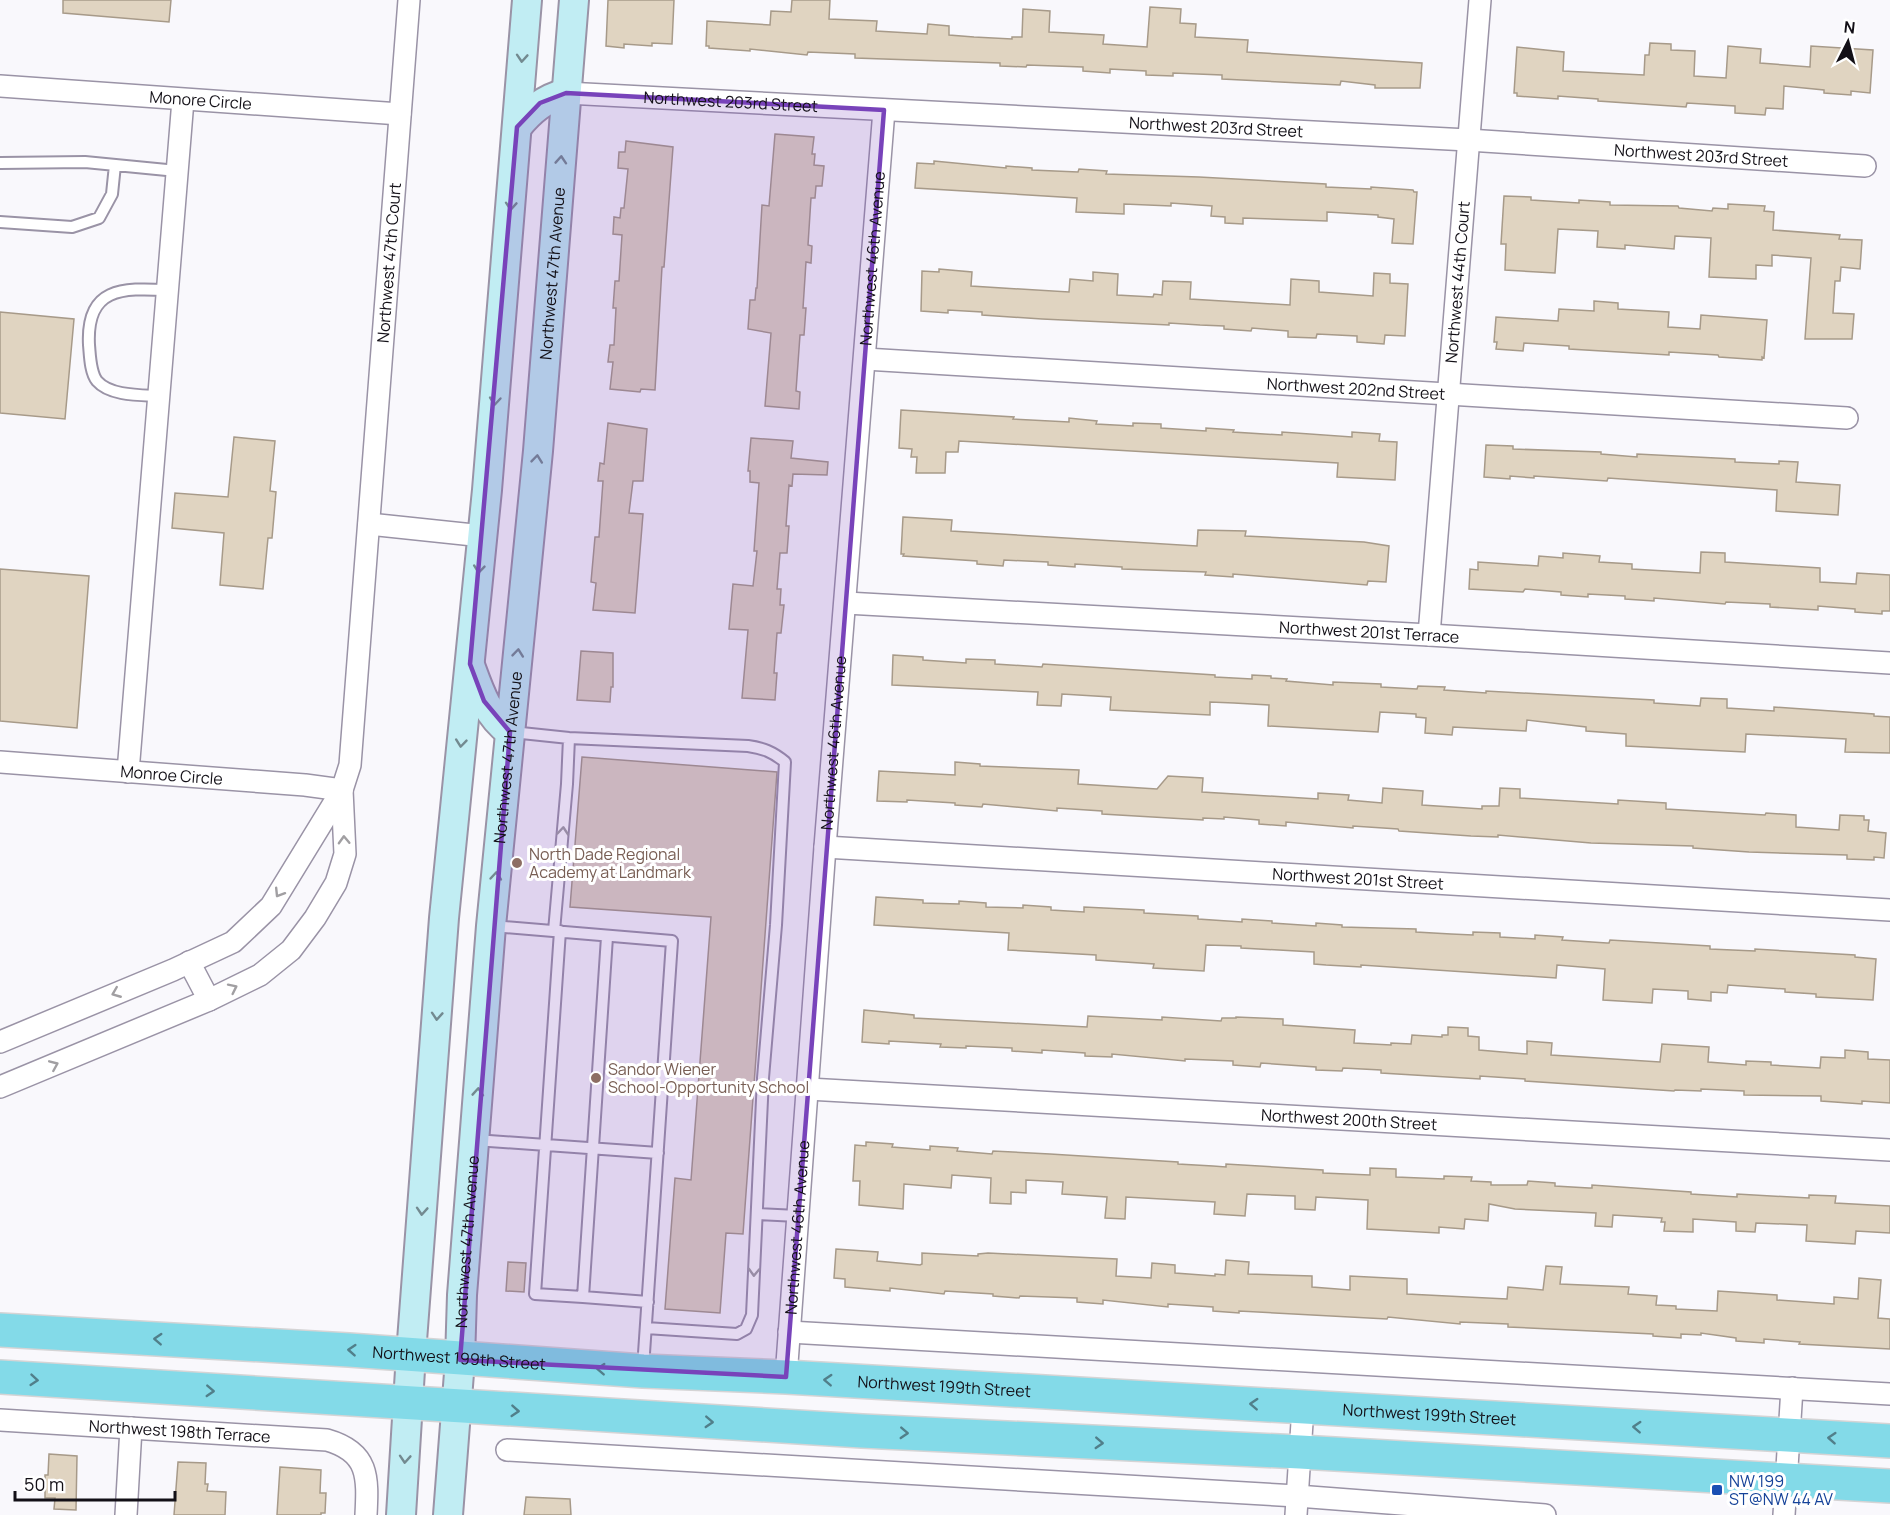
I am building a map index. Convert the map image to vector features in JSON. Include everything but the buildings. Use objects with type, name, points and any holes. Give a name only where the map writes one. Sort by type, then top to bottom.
[{"type":"main road","points":[[401,1515],[444,928],[483,536],[526,0]]},
{"type":"main road","name":"Northwest 47th Avenue","points":[[448,1515],[462,1295],[491,926],[540,432],[574,0]]},
{"type":"main road","points":[[517,127],[540,103],[566,93]]},
{"type":"main road","points":[[470,664],[480,693],[491,714],[510,732]]},
{"type":"main road","name":"Northwest 199th Street","points":[[0,1330],[411,1354],[459,1360],[643,1371],[786,1377],[1890,1442]]},
{"type":"main road","points":[[0,1377],[862,1431],[1300,1452],[1890,1486]]},
{"type":"street","name":"Northwest 47th Court","points":[[342,790],[350,765],[409,0]]},
{"type":"street","name":"Northwest 44th Court","points":[[1429,634],[1480,0]]},
{"type":"street","name":"Monore Circle","points":[[0,86],[400,114]]},
{"type":"street","name":"Northwest 203rd Street","points":[[566,93],[1468,140],[1865,166]]},
{"type":"street","points":[[128,772],[183,100]]},
{"type":"street","name":"Northwest 46th Avenue","points":[[786,1377],[825,847],[884,110]]},
{"type":"street","name":"Northwest 202nd Street","points":[[865,359],[1847,418]]},
{"type":"street","points":[[369,524],[483,536]]},
{"type":"street","name":"Northwest 201st Terrace","points":[[846,603],[1429,634],[1890,663]]},
{"type":"street","name":"Monroe Circle","points":[[0,762],[305,784],[342,790]]},
{"type":"street","points":[[0,1042],[232,942],[271,906],[342,790]]},
{"type":"street","points":[[0,1087],[209,1000],[260,975],[291,950],[315,918],[336,883],[345,854],[342,790]]},
{"type":"street","name":"Northwest 201st Street","points":[[825,847],[1890,910]]},
{"type":"street","points":[[189,962],[209,1000]]},
{"type":"street","name":"Northwest 200th Street","points":[[808,1089],[1890,1150]]},
{"type":"street","points":[[789,1332],[1890,1394]]},
{"type":"street","points":[[1784,1515],[1792,1388]]},
{"type":"street","points":[[1297,1505],[1303,1407]]},
{"type":"street","name":"Northwest 198th Terrace","points":[[0,1420],[327,1440],[339,1443],[357,1455],[363,1465],[368,1486],[366,1515]]},
{"type":"street","points":[[126,1515],[131,1428]]},
{"type":"street","points":[[507,1450],[1297,1505],[1543,1515]]},
{"type":"lane","points":[[0,162],[85,162],[177,171]]},
{"type":"lane","points":[[0,222],[72,227],[99,218],[112,194],[116,165]]},
{"type":"lane","points":[[159,396],[110,390],[96,380],[90,360],[89,338],[91,319],[100,302],[115,292],[131,288],[167,290]]},
{"type":"lane","points":[[510,732],[569,738],[748,746],[762,748],[785,762],[776,925],[763,1078],[752,1315],[746,1329],[737,1334],[646,1328]]},
{"type":"lane","points":[[569,738],[535,1294],[648,1302]]},
{"type":"lane","points":[[491,926],[672,941],[643,1371]]},
{"type":"lane","points":[[583,1297],[608,937]]},
{"type":"lane","points":[[474,1140],[658,1153]]},
{"type":"lane","points":[[757,1214],[798,1216]]},
{"type":"highlighted area","points":[[566,93],[884,110],[786,1377],[460,1360],[510,732],[484,701],[470,664],[517,127],[540,103]]},
{"type":"place","name":"North Dade Regional Academy at Landmark","points":[[517,863]]},
{"type":"place","name":"Sandor Wiener School-Opportunity School","points":[[596,1078]]},
{"type":"place","name":"NW 199 ST@NW 44 AV","points":[[1717,1490]]}]
